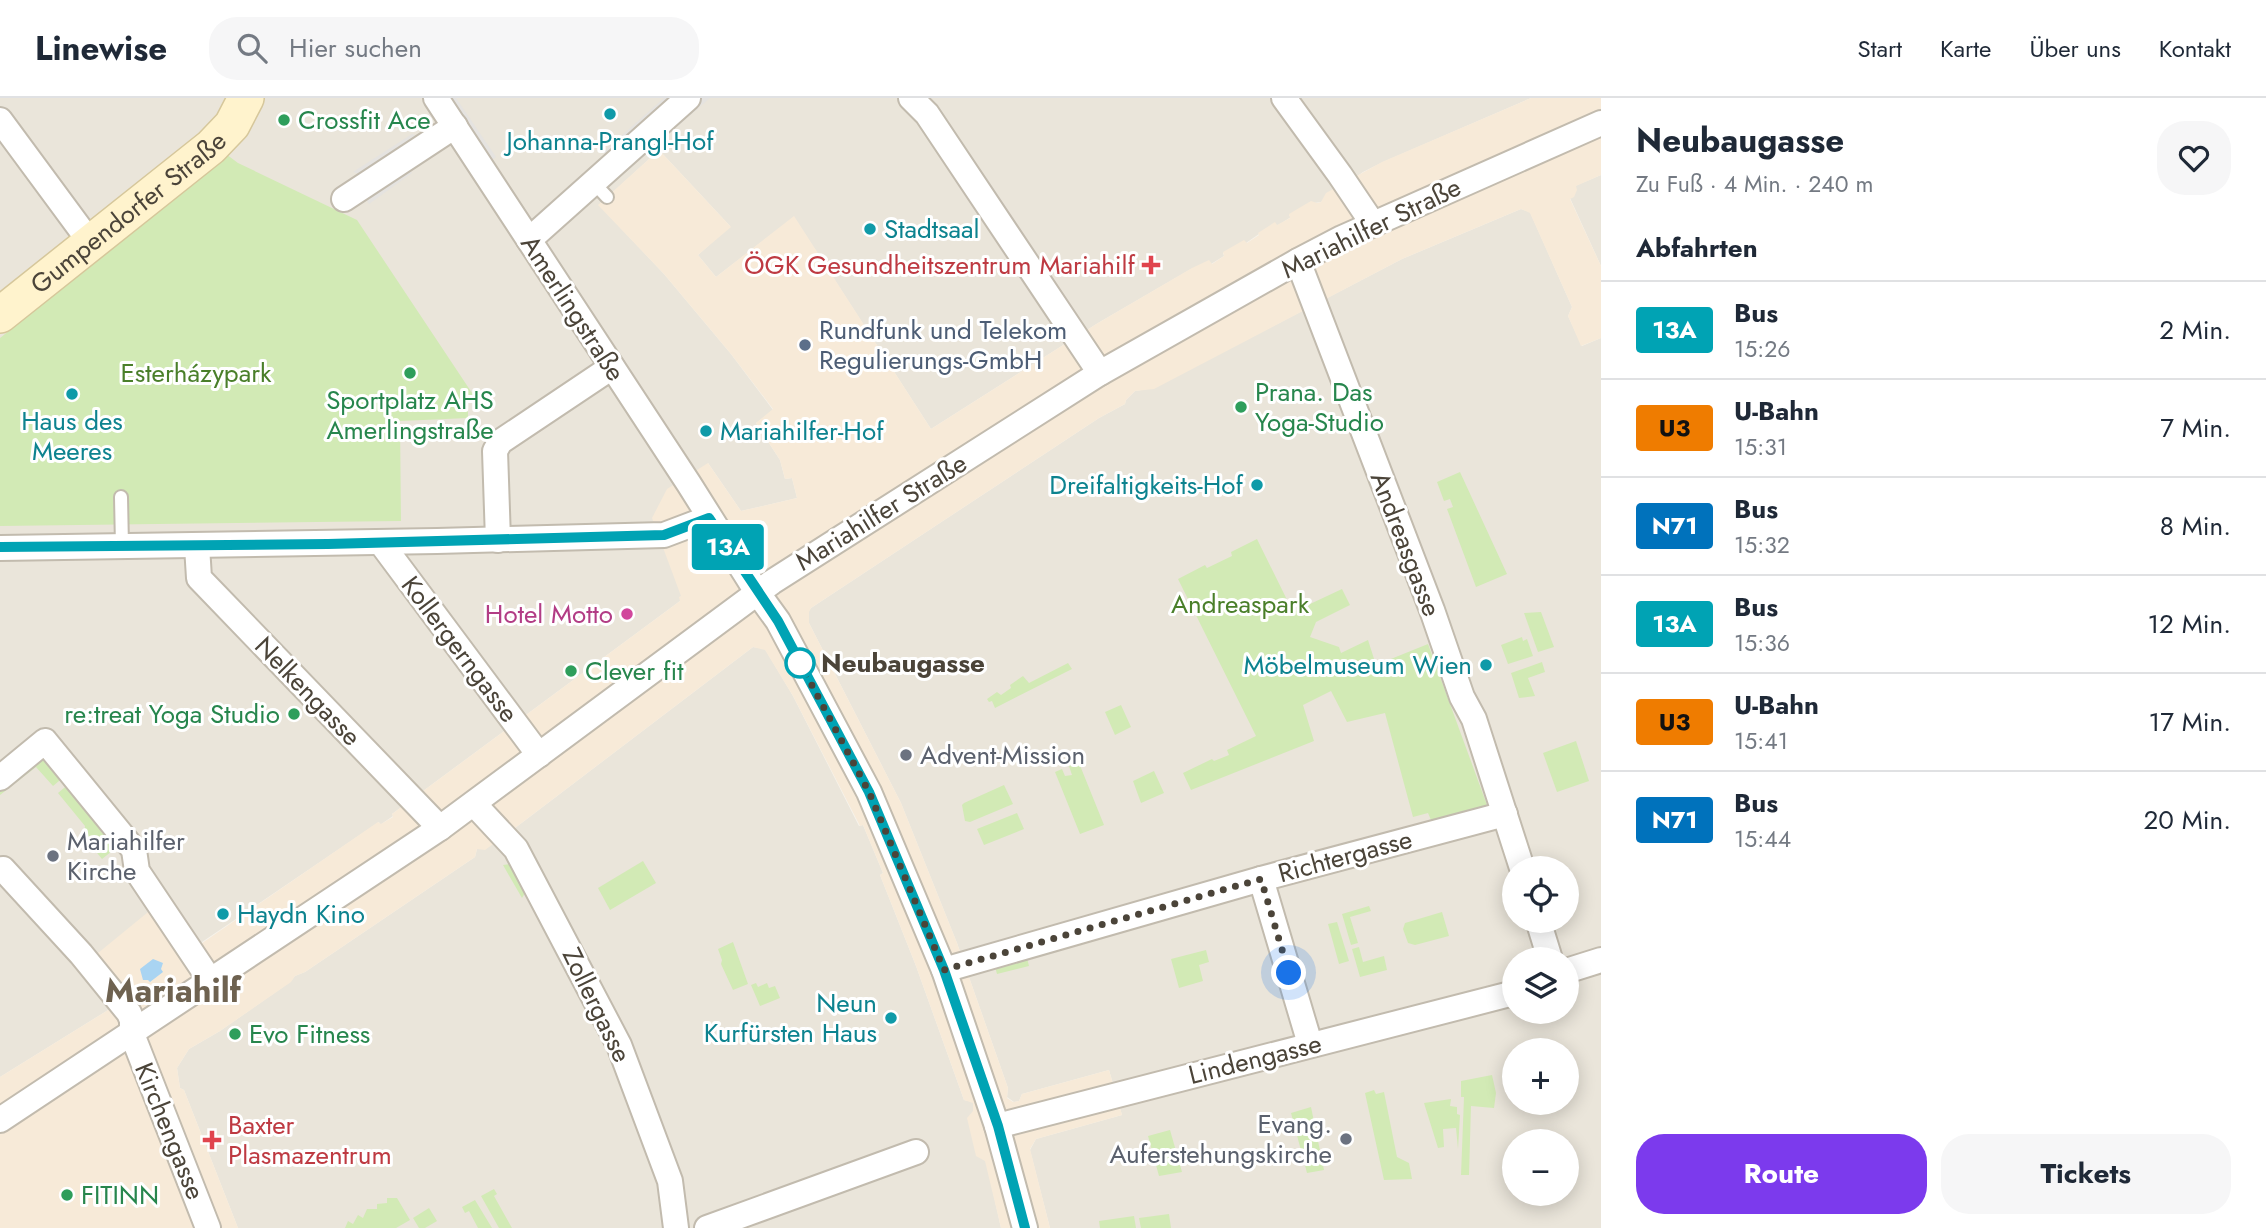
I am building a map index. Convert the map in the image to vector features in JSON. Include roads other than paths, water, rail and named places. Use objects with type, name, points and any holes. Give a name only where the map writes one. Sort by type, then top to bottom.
[{"type":"street","name":"Gumpendorfer Straße","points":[[0,315],[211,147],[232,125],[246,98]]},
{"type":"street","name":"Amerlingstraße","points":[[436,98],[757,592]]},
{"type":"street","points":[[529,240],[600,190],[612,166],[688,98]]},
{"type":"street","points":[[911,98],[927,114],[1100,373]]},
{"type":"street","points":[[1284,98],[1373,224]]},
{"type":"street","points":[[0,121],[90,242]]},
{"type":"street","name":"Mariahilfer Straße","points":[[0,1120],[440,828],[757,592],[1100,373],[1298,261],[1373,224],[1601,123]]},
{"type":"street","points":[[344,199],[455,126]]},
{"type":"street","name":"Andreasgasse","points":[[1298,261],[1431,623],[1474,719],[1518,856]]},
{"type":"street","points":[[498,540],[495,451],[500,442],[612,367]]},
{"type":"street","points":[[0,548],[664,535],[709,518]]},
{"type":"street","name":"Kollergerngasse","points":[[381,542],[539,755]]},
{"type":"street","name":"Nelkengasse","points":[[197,546],[199,578],[440,828]]},
{"type":"street","points":[[757,592],[778,621],[869,792],[944,970],[998,1126],[1025,1228]]},
{"type":"street","points":[[0,778],[45,741],[134,850],[137,871],[210,980]]},
{"type":"street","name":"Zollergasse","points":[[474,804],[516,849],[619,1045],[670,1181],[676,1228]]},
{"type":"street","name":"Richtergasse","points":[[944,970],[1261,879],[1505,814]]},
{"type":"street","name":"Kirchengasse","points":[[4,869],[122,1001],[132,1020],[132,1034],[208,1228]]},
{"type":"street","points":[[1261,879],[1310,1044]]},
{"type":"street","points":[[1579,967],[1601,960]]},
{"type":"street","name":"Lindengasse","points":[[998,1126],[1502,996]]},
{"type":"street","points":[[707,1228],[916,1152]]},
{"type":"lane","points":[[121,496],[122,547]]},
{"type":"water","points":[[153,959],[163,963],[163,972],[150,982],[143,980],[140,969]]},
{"type":"place","name":"Johanna-Prangl-Hof","points":[[610,114]]},
{"type":"place","name":"Crossfit Ace","points":[[284,120]]},
{"type":"place","name":"Stadtsaal","points":[[870,229]]},
{"type":"place","name":"ÖGK Gesundheitszentrum Mariahilf","points":[[1151,265]]},
{"type":"place","name":"Rundfunk und Telekom Regulierungs-GmbH","points":[[805,345]]},
{"type":"place","name":"Sportplatz AHS Amerlingstraße","points":[[410,373]]},
{"type":"place","name":"Haus des Meeres","points":[[72,394]]},
{"type":"place","name":"Prana. Das Yoga-Studio","points":[[1241,407]]},
{"type":"place","name":"Mariahilfer-Hof","points":[[706,431]]},
{"type":"place","name":"Dreifaltigkeits-Hof","points":[[1257,485]]},
{"type":"place","name":"Hotel Motto","points":[[627,614]]},
{"type":"place","name":"Neubaugasse","points":[[800,663]]},
{"type":"place","name":"Möbelmuseum Wien","points":[[1486,665]]},
{"type":"place","name":"Clever fit","points":[[571,671]]},
{"type":"place","name":"re:treat Yoga Studio","points":[[294,714]]},
{"type":"place","name":"Advent-Mission","points":[[906,755]]},
{"type":"place","name":"Mariahilfer Kirche","points":[[53,856]]},
{"type":"place","name":"Haydn Kino","points":[[223,914]]},
{"type":"place","name":"Neun Kurfürsten Haus","points":[[891,1018]]},
{"type":"place","name":"Evo Fitness","points":[[235,1034]]},
{"type":"place","name":"Evang. Auferstehungskirche","points":[[1346,1139]]},
{"type":"place","name":"Baxter Plasmazentrum","points":[[212,1140]]},
{"type":"place","name":"FITINN","points":[[67,1195]]},
{"type":"district","name":"Mariahilf","points":[[173,990]]},
{"type":"park label","name":"Esterházypark","points":[[196,373]]},
{"type":"park label","name":"Andreaspark","points":[[1240,604]]}]
